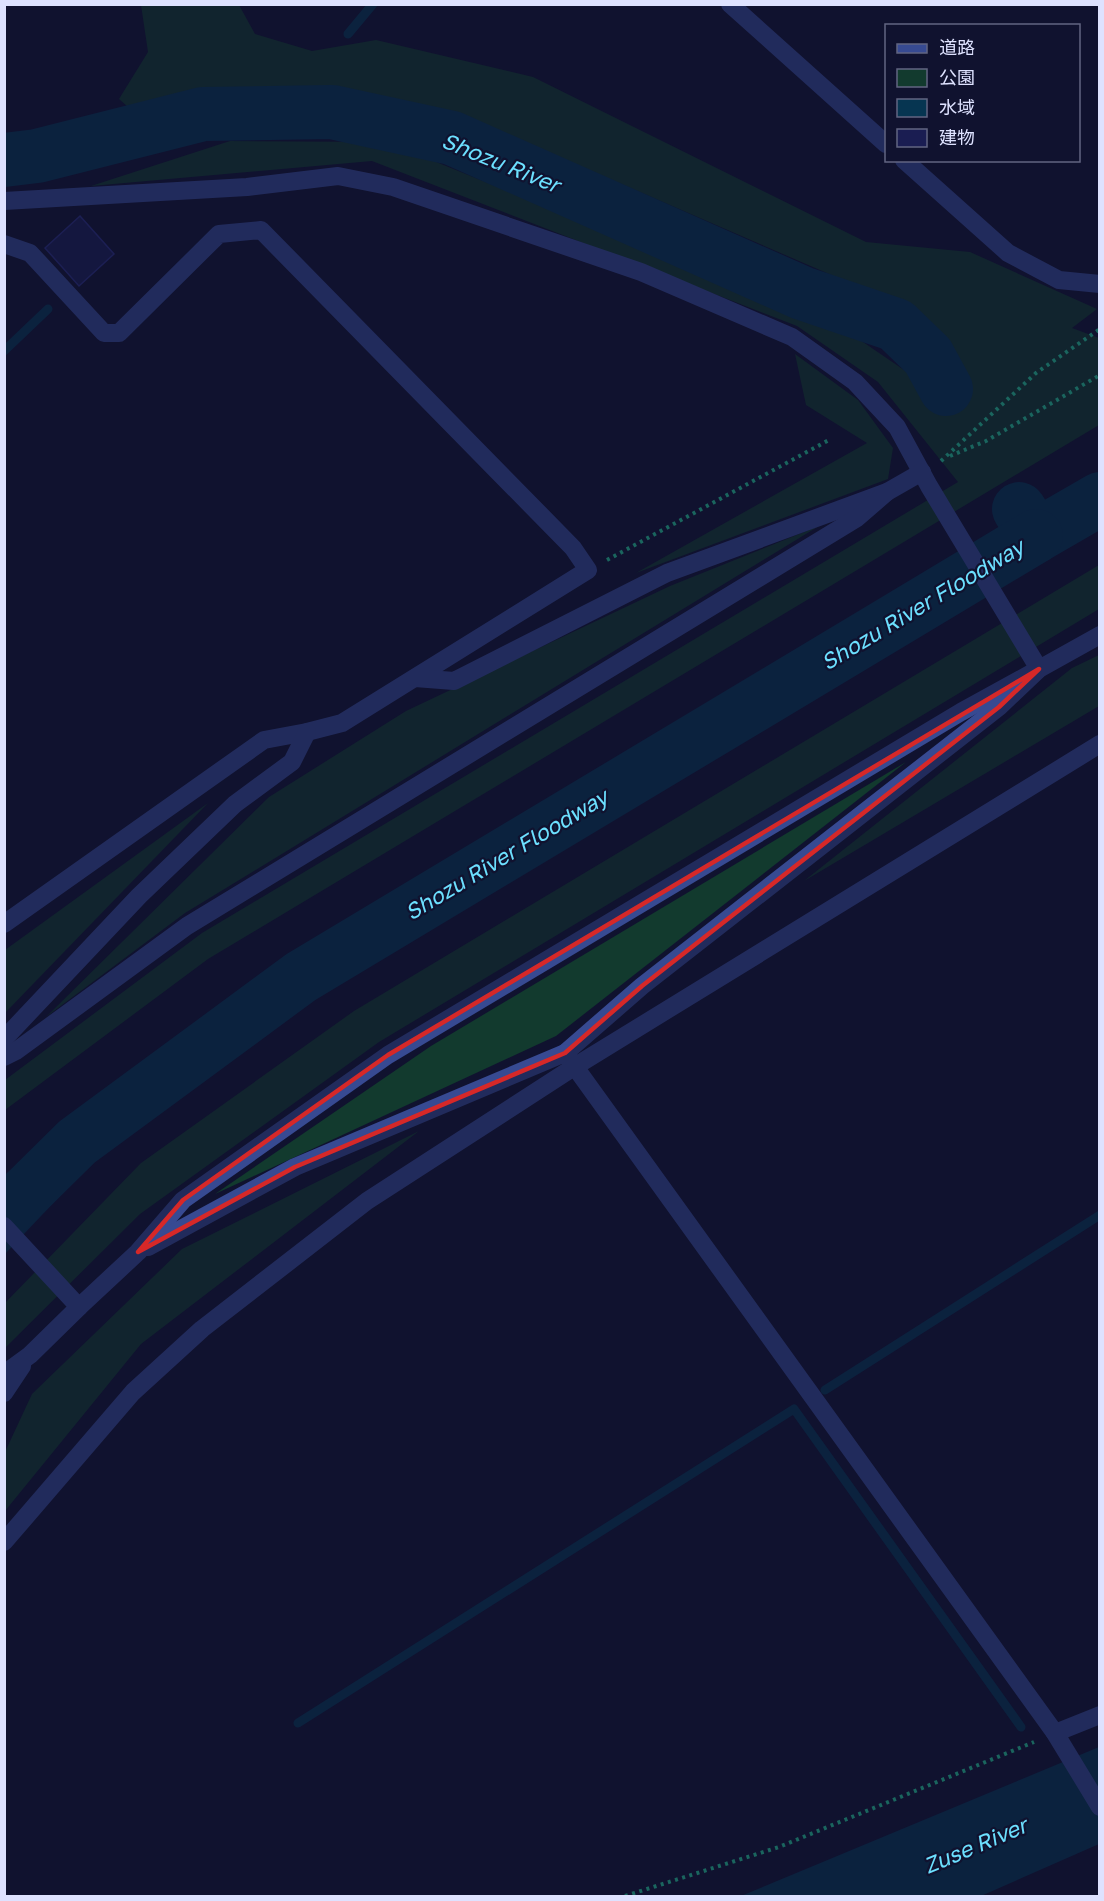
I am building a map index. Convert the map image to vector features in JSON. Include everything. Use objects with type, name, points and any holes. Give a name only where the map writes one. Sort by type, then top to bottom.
[{"type":"street","points":[[730,4],[885,143]]},
{"type":"street","points":[[906,162],[1008,253],[1059,280],[1100,284]]},
{"type":"street","points":[[4,201],[247,187],[338,176],[393,187],[641,272],[792,337],[855,382],[897,427],[1036,664]]},
{"type":"street","points":[[4,244],[30,253],[104,333],[119,333],[219,234],[261,230],[573,548],[588,570],[342,723],[264,740],[4,924]]},
{"type":"street","points":[[415,678],[454,681],[667,573],[926,479]]},
{"type":"street","points":[[4,1057],[16,1051],[187,926],[857,518],[888,492]]},
{"type":"street","points":[[138,1252],[183,1200],[388,1055],[941,725],[1036,664],[1100,635]]},
{"type":"street","points":[[4,1393],[30,1355],[75,1302],[138,1252],[295,1167],[570,1060],[642,986],[999,707],[1036,664]]},
{"type":"street","points":[[4,1039],[171,865],[235,804],[292,762],[307,732]]},
{"type":"street","points":[[4,1542],[133,1392],[202,1329],[367,1201],[570,1060],[1100,744]]},
{"type":"street","points":[[570,1060],[1058,1737],[1100,1807]]},
{"type":"street","points":[[4,1226],[75,1302]]},
{"type":"street","points":[[4,1374],[30,1355]]},
{"type":"street","points":[[1058,1737],[1100,1715]]},
{"type":"path","points":[[926,479],[946,457],[1036,373],[1100,329]]},
{"type":"path","points":[[946,457],[986,441],[1100,375]]},
{"type":"path","points":[[588,570],[829,440]]},
{"type":"path","points":[[625,1896],[780,1847],[1058,1737]]},
{"type":"highlighted area","points":[[1039,669],[999,707],[642,986],[565,1053],[295,1167],[138,1252],[183,1200],[388,1055]]},
{"type":"green space","points":[[141,5],[239,5],[255,34],[312,51],[376,40],[533,77],[866,242],[970,252],[1097,309],[1072,328],[1099,338],[1099,425],[208,959],[5,1110],[5,1080],[202,933],[958,482],[878,382],[797,326],[372,161],[91,186],[230,141],[387,142],[841,327],[948,400],[958,393],[953,347],[910,309],[457,113],[306,90],[200,96],[136,114],[119,99],[148,52]]},
{"type":"green space","points":[[795,354],[858,400],[893,448],[888,479],[636,573],[867,443],[806,405]]},
{"type":"green space","points":[[819,526],[185,913],[46,1017],[269,797],[406,711],[670,586]]},
{"type":"green space","points":[[1099,565],[1099,609],[379,1042],[140,1214],[5,1348],[5,1303],[141,1163],[354,1011]]},
{"type":"green space","points":[[1099,655],[1099,706],[804,881],[1072,668]]},
{"type":"green space","points":[[906,762],[556,1036],[215,1194],[431,1046]]},
{"type":"green space","points":[[208,803],[5,1013],[5,950]]},
{"type":"green space","points":[[419,1131],[141,1344],[5,1511],[5,1452],[32,1394],[182,1249]]},
{"type":"water","points":[[83,1105],[113,1140],[5,1254],[4,1176]]},
{"type":"water","name":"Zuse River","points":[[1099,1747],[1099,1844],[981,1896],[741,1896]]},
{"type":"building","points":[[80,216],[114,254],[79,286],[45,248]]},
{"type":"waterway","points":[[348,34],[373,4]]},
{"type":"waterway","name":"Shozu River","points":[[4,160],[37,156],[203,114],[332,112],[452,138],[802,293],[896,325],[928,356],[946,389]]},
{"type":"waterway","points":[[4,351],[48,309]]},
{"type":"waterway","name":"Shozu River","points":[[1019,509],[1036,536],[1100,499]]},
{"type":"waterway","name":"Shozu River Floodway","points":[[4,1214],[77,1142],[301,977],[1036,536]]},
{"type":"waterway","points":[[825,1390],[1100,1215]]},
{"type":"waterway","points":[[298,1723],[794,1409],[1021,1727]]}]
